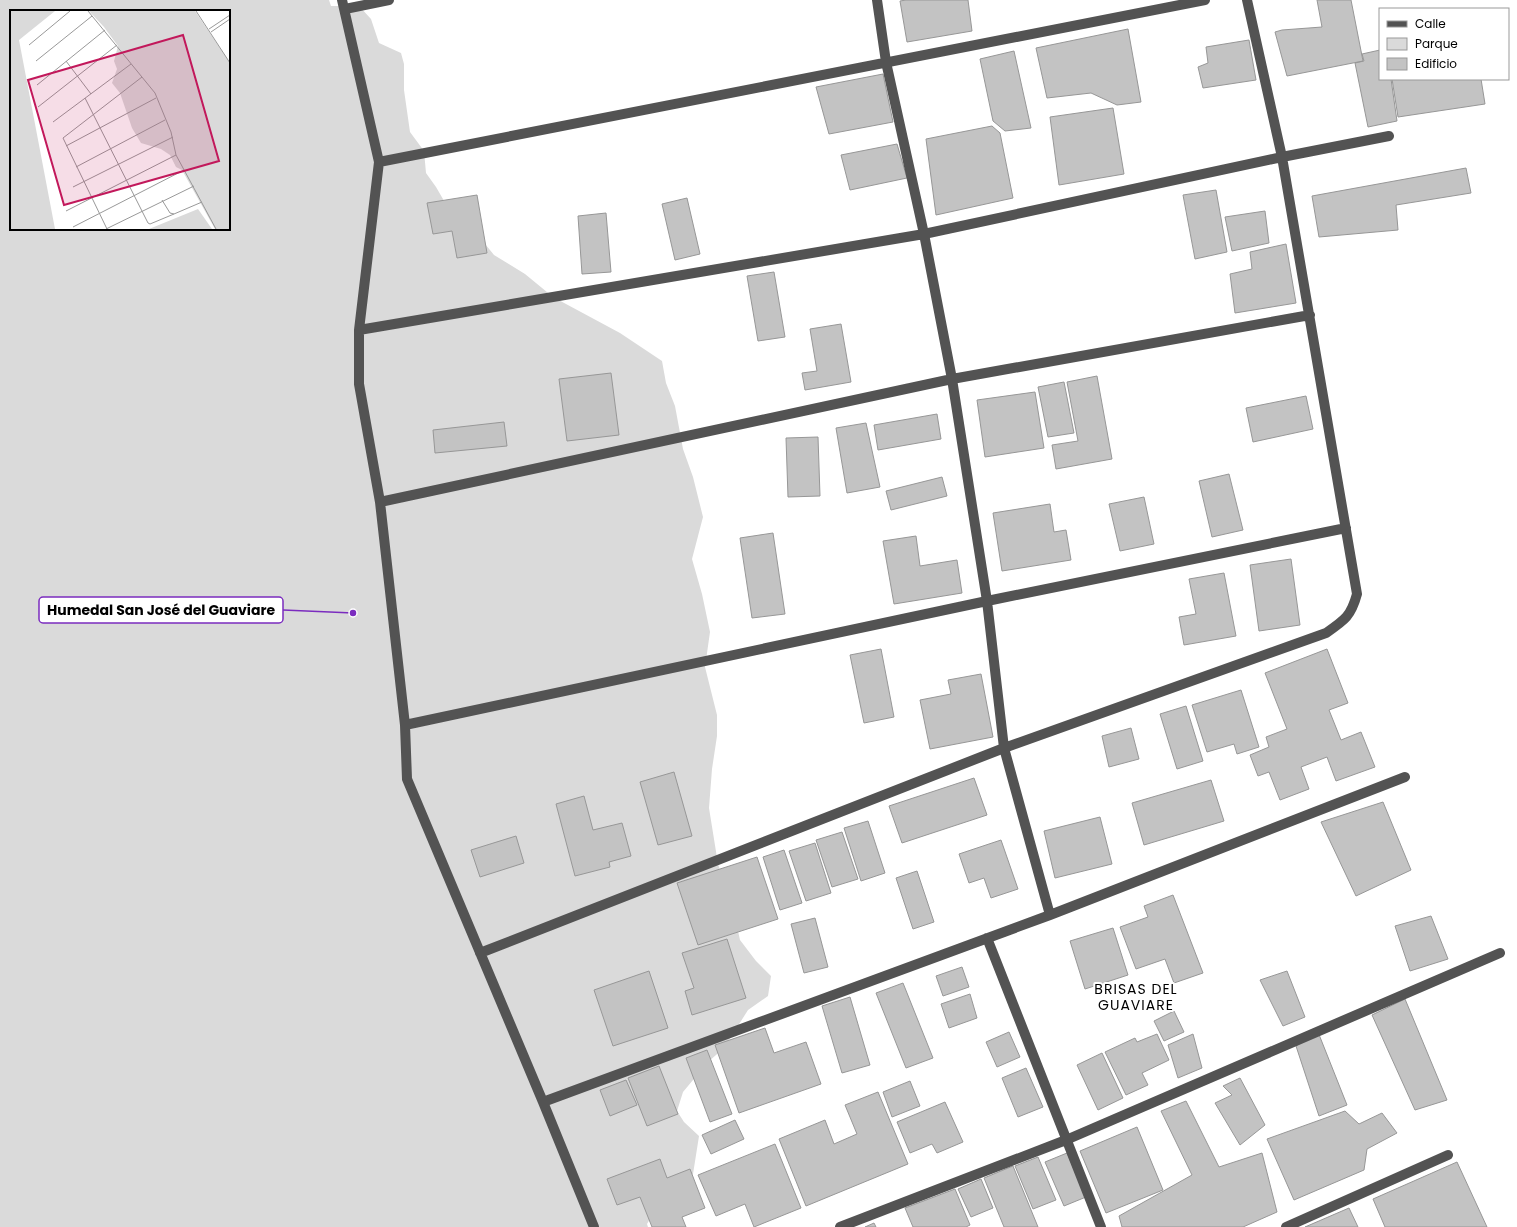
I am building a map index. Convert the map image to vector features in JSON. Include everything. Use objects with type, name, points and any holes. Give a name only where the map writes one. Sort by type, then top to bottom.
[{"type":"street","points":[[389,0],[343,4],[379,162],[359,330],[359,384],[380,502],[404,725],[408,779],[594,1227]]},
{"type":"street","points":[[877,0],[886,62],[924,234],[952,379],[987,601],[1004,748],[1050,915]]},
{"type":"street","points":[[379,162],[1205,0]]},
{"type":"street","points":[[480,953],[1004,748],[1326,633],[1342,622],[1353,608],[1357,594],[1282,157],[1247,0]]},
{"type":"street","points":[[359,330],[924,234],[1282,157],[1389,136]]},
{"type":"street","points":[[380,502],[952,379],[1310,315]]},
{"type":"street","points":[[404,725],[987,601],[1346,528]]},
{"type":"street","points":[[543,1102],[1050,915],[1405,777]]},
{"type":"street","points":[[987,938],[1101,1227]]},
{"type":"street","points":[[840,1227],[1066,1140],[1500,953]]},
{"type":"street","points":[[1286,1227],[1448,1155]]},
{"type":"green space","points":[[0,0],[329,0],[331,6],[359,6],[371,19],[379,43],[401,53],[404,64],[404,90],[410,132],[424,151],[426,173],[454,218],[477,234],[494,255],[525,274],[553,297],[620,333],[662,361],[666,383],[675,406],[683,449],[693,477],[703,517],[692,559],[702,594],[710,632],[705,667],[717,715],[717,736],[712,769],[709,808],[718,864],[734,913],[740,940],[756,961],[771,976],[768,996],[748,1010],[724,1048],[708,1062],[683,1092],[677,1111],[684,1122],[699,1136],[693,1174],[673,1191],[662,1203],[647,1224],[648,1227],[0,1227]]},
{"type":"building","points":[[968,0],[972,31],[907,42],[900,1]]},
{"type":"building","points":[[1317,0],[1351,0],[1363,61],[1287,76],[1275,32],[1282,30],[1322,27]]},
{"type":"building","points":[[1128,29],[1141,102],[1117,105],[1091,93],[1047,98],[1036,48]]},
{"type":"building","points":[[1249,40],[1256,80],[1203,88],[1198,67],[1208,63],[1206,47]]},
{"type":"building","points":[[1379,50],[1379,80],[1391,80],[1397,121],[1368,127],[1355,63],[1364,61],[1362,54]]},
{"type":"building","points":[[1014,51],[1031,128],[1005,131],[993,121],[980,59]]},
{"type":"building","points":[[883,74],[893,122],[829,134],[816,87]]},
{"type":"building","points":[[1392,80],[1481,80],[1485,104],[1398,117]]},
{"type":"building","points":[[1113,108],[1124,174],[1059,185],[1050,117]]},
{"type":"building","points":[[992,126],[1000,133],[1013,198],[936,215],[926,139]]},
{"type":"building","points":[[897,144],[907,178],[850,190],[841,155]]},
{"type":"building","points":[[1466,168],[1471,193],[1396,205],[1398,230],[1319,237],[1312,196]]},
{"type":"building","points":[[1216,190],[1227,252],[1195,259],[1183,195]]},
{"type":"building","points":[[477,195],[487,253],[457,258],[452,231],[433,234],[427,203]]},
{"type":"building","points":[[687,198],[700,254],[675,260],[662,204]]},
{"type":"building","points":[[1265,211],[1269,243],[1232,251],[1225,217]]},
{"type":"building","points":[[606,213],[611,272],[582,274],[578,216]]},
{"type":"building","points":[[1286,244],[1296,303],[1235,313],[1230,274],[1252,269],[1250,252]]},
{"type":"building","points":[[774,272],[785,337],[758,341],[747,276]]},
{"type":"building","points":[[841,324],[851,382],[805,390],[802,373],[817,371],[810,329]]},
{"type":"building","points":[[611,373],[619,435],[567,441],[559,379]]},
{"type":"building","points":[[1097,376],[1112,459],[1056,469],[1052,445],[1078,441],[1067,382]]},
{"type":"building","points":[[1064,382],[1074,433],[1048,437],[1038,387]]},
{"type":"building","points":[[1035,392],[1044,448],[985,457],[977,400]]},
{"type":"building","points":[[1306,396],[1313,429],[1253,442],[1246,408]]},
{"type":"building","points":[[937,414],[941,439],[878,450],[874,425]]},
{"type":"building","points":[[504,422],[507,446],[435,453],[433,430]]},
{"type":"building","points":[[866,423],[880,487],[847,493],[836,428]]},
{"type":"building","points":[[818,437],[820,496],[788,497],[786,438]]},
{"type":"building","points":[[1229,474],[1243,530],[1212,537],[1199,481]]},
{"type":"building","points":[[942,477],[947,496],[891,510],[886,491]]},
{"type":"building","points":[[1144,497],[1154,544],[1120,551],[1109,504]]},
{"type":"building","points":[[1050,504],[1054,532],[1066,530],[1071,560],[1002,571],[993,513]]},
{"type":"building","points":[[773,533],[785,614],[752,618],[740,538]]},
{"type":"building","points":[[916,536],[920,566],[957,560],[962,593],[894,604],[883,541]]},
{"type":"building","points":[[1291,559],[1300,625],[1259,631],[1250,565]]},
{"type":"building","points":[[1224,573],[1236,636],[1184,645],[1179,617],[1196,614],[1189,579]]},
{"type":"building","points":[[881,649],[894,717],[864,723],[850,655]]},
{"type":"building","points":[[1327,649],[1348,703],[1329,710],[1341,740],[1361,732],[1375,767],[1336,781],[1327,757],[1301,767],[1309,789],[1280,800],[1269,772],[1258,776],[1250,755],[1269,747],[1266,737],[1287,729],[1265,673]]},
{"type":"building","points":[[981,674],[993,737],[930,749],[920,700],[951,694],[948,680]]},
{"type":"building","points":[[1241,690],[1259,747],[1237,754],[1234,744],[1207,752],[1192,705]]},
{"type":"building","points":[[1186,706],[1203,761],[1177,769],[1160,714]]},
{"type":"building","points":[[1131,728],[1139,759],[1109,767],[1102,736]]},
{"type":"building","points":[[674,772],[692,836],[658,845],[640,782]]},
{"type":"building","points":[[974,778],[987,815],[902,843],[889,806]]},
{"type":"building","points":[[1211,780],[1224,821],[1144,845],[1132,803]]},
{"type":"building","points":[[584,796],[593,830],[622,823],[631,856],[609,862],[610,867],[575,876],[556,804]]},
{"type":"building","points":[[1383,802],[1411,870],[1356,896],[1321,822]]},
{"type":"building","points":[[1100,817],[1112,864],[1055,878],[1044,831]]},
{"type":"building","points":[[868,821],[885,873],[861,881],[844,828]]},
{"type":"building","points":[[842,832],[858,879],[832,887],[816,840]]},
{"type":"building","points":[[516,836],[524,863],[480,877],[471,850]]},
{"type":"building","points":[[1001,840],[1018,889],[991,898],[984,878],[969,883],[959,854]]},
{"type":"building","points":[[815,843],[831,893],[806,901],[789,851]]},
{"type":"building","points":[[784,850],[802,903],[780,910],[763,857]]},
{"type":"building","points":[[757,857],[778,919],[698,945],[677,883]]},
{"type":"building","points":[[917,871],[934,922],[913,929],[896,878]]},
{"type":"building","points":[[1173,895],[1203,973],[1174,983],[1165,959],[1136,969],[1120,927],[1148,917],[1144,906]]},
{"type":"building","points":[[1431,916],[1448,959],[1410,971],[1395,926]]},
{"type":"building","points":[[815,918],[828,967],[804,973],[791,924]]},
{"type":"building","points":[[1113,928],[1128,975],[1085,989],[1070,941]]},
{"type":"building","points":[[727,939],[746,998],[692,1015],[685,991],[694,988],[682,953]]},
{"type":"building","points":[[962,967],[969,987],[943,996],[936,976]]},
{"type":"building","points":[[649,971],[668,1028],[613,1046],[594,990]]},
{"type":"building","points":[[1287,971],[1305,1017],[1283,1026],[1260,980]]},
{"type":"building","points":[[903,983],[933,1058],[906,1068],[876,993]]},
{"type":"building","points":[[970,994],[977,1018],[949,1028],[941,1004]]},
{"type":"building","points":[[850,997],[870,1065],[842,1073],[822,1006]]},
{"type":"building","points":[[1405,999],[1447,1100],[1415,1110],[1372,1015]]},
{"type":"building","points":[[1174,1011],[1184,1032],[1164,1041],[1154,1021]]},
{"type":"building","points":[[765,1028],[774,1053],[806,1042],[821,1084],[739,1113],[715,1045]]},
{"type":"building","points":[[1009,1032],[1020,1057],[997,1067],[986,1042]]},
{"type":"building","points":[[1318,1032],[1347,1105],[1319,1116],[1296,1046]]},
{"type":"building","points":[[1157,1034],[1169,1060],[1142,1073],[1148,1085],[1126,1095],[1105,1052],[1135,1038],[1137,1042]]},
{"type":"building","points":[[1193,1034],[1202,1068],[1178,1078],[1168,1045]]},
{"type":"building","points":[[707,1050],[732,1114],[710,1122],[686,1058]]},
{"type":"building","points":[[1102,1053],[1123,1098],[1098,1110],[1077,1065]]},
{"type":"building","points":[[659,1066],[678,1114],[647,1126],[628,1078]]},
{"type":"building","points":[[1026,1068],[1043,1107],[1018,1117],[1002,1078]]},
{"type":"building","points":[[1240,1078],[1265,1125],[1240,1145],[1215,1103],[1232,1095],[1223,1086]]},
{"type":"building","points":[[626,1080],[637,1105],[610,1116],[600,1090]]},
{"type":"building","points":[[910,1081],[920,1106],[892,1117],[883,1092]]},
{"type":"building","points":[[878,1092],[908,1164],[806,1206],[779,1139],[825,1120],[834,1144],[857,1134],[845,1105]]},
{"type":"building","points":[[1186,1101],[1219,1167],[1262,1153],[1277,1212],[1243,1227],[1122,1227],[1119,1216],[1192,1175],[1161,1111]]},
{"type":"building","points":[[945,1102],[963,1142],[937,1153],[932,1144],[910,1153],[897,1122]]},
{"type":"building","points":[[1345,1111],[1359,1124],[1382,1113],[1397,1133],[1367,1149],[1364,1170],[1294,1200],[1267,1139]]},
{"type":"building","points":[[735,1120],[744,1139],[711,1154],[702,1135]]},
{"type":"building","points":[[1137,1127],[1163,1190],[1106,1213],[1080,1151]]},
{"type":"building","points":[[775,1144],[801,1208],[754,1227],[745,1204],[716,1216],[698,1175]]},
{"type":"building","points":[[1067,1153],[1086,1197],[1064,1206],[1045,1162]]},
{"type":"building","points":[[1038,1157],[1056,1200],[1033,1209],[1015,1166]]},
{"type":"building","points":[[660,1159],[667,1178],[690,1169],[705,1208],[682,1217],[686,1227],[652,1227],[640,1197],[617,1205],[607,1179]]},
{"type":"building","points":[[1457,1162],[1487,1227],[1385,1227],[1373,1199]]},
{"type":"building","points":[[1013,1166],[1038,1227],[1004,1227],[984,1178]]},
{"type":"building","points":[[981,1179],[993,1208],[971,1217],[958,1189]]},
{"type":"building","points":[[955,1189],[970,1225],[966,1227],[913,1227],[905,1208]]},
{"type":"building","points":[[1349,1208],[1358,1227],[1305,1227]]},
{"type":"building","points":[[874,1223],[876,1227],[865,1227]]},
{"type":"place","name":"Humedal San José del Guaviare","points":[[353,613]]},
{"type":"district","name":"BRISAS DEL GUAVIARE","points":[[1136,998]]}]
